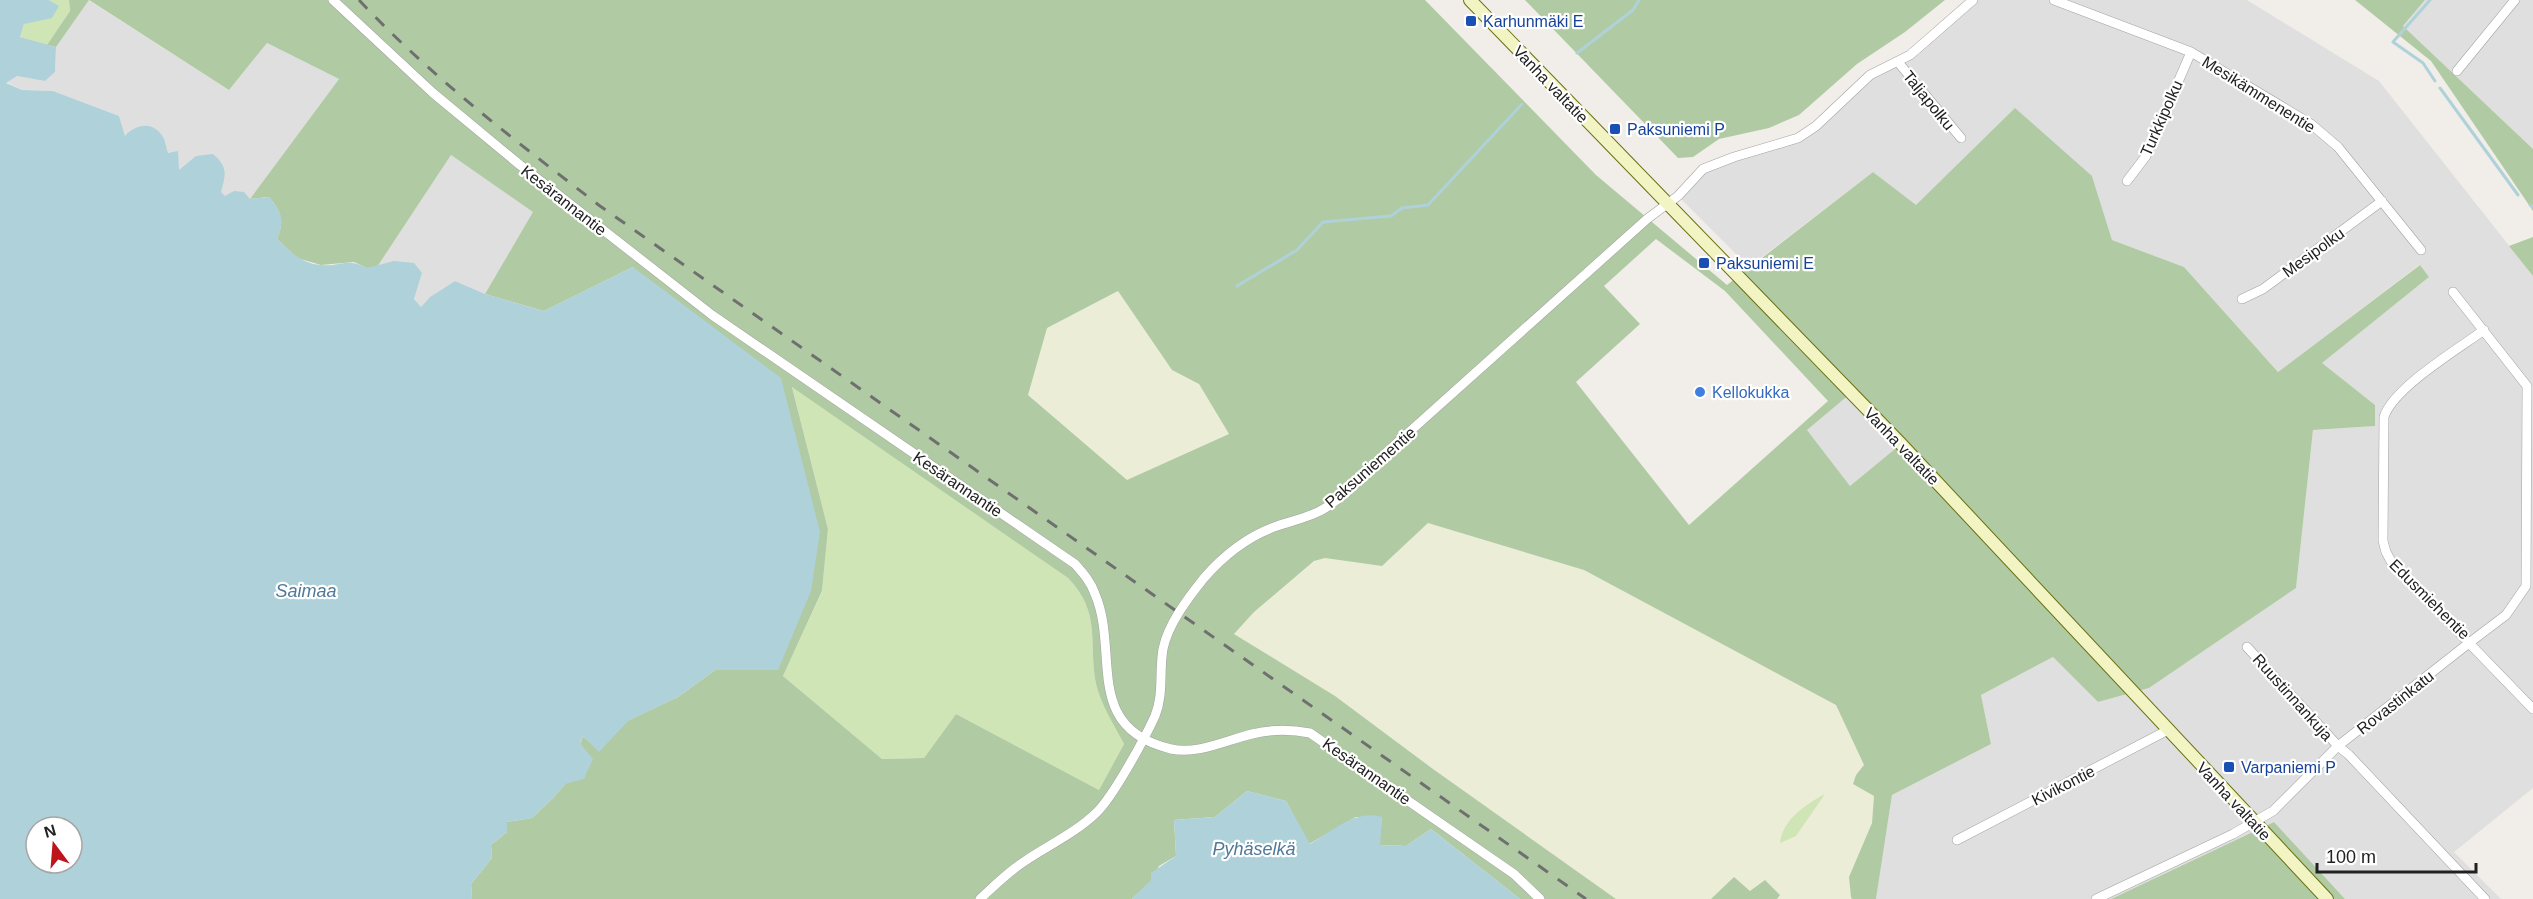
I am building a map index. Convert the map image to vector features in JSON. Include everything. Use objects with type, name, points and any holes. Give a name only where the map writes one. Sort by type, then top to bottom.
[{"type":"main road","name":"Vanha valtatie","points":[[1470,0],[1901,444],[2327,899]]},
{"type":"street","name":"Kesärannantie","points":[[333,0],[433,93],[520,165],[712,315],[1075,564],[1086,577],[1096,595],[1101,616],[1110,697],[1128,726],[1144,737],[1173,749],[1190,749],[1274,730],[1292,729],[1310,733],[1514,873],[1540,899]]},
{"type":"street","points":[[1666,203],[1678,196],[1703,170],[1734,157],[1798,138],[1816,126],[1870,75],[1910,55],[1973,0]]},
{"type":"street","name":"Mesikämmenentie","points":[[2054,0],[2191,52],[2311,124],[2338,147],[2421,250]]},
{"type":"street","points":[[2457,71],[2515,0]]},
{"type":"street","name":"Turkkipolku","points":[[2127,181],[2146,156],[2191,52]]},
{"type":"street","name":"Taljapolku","points":[[1898,62],[1961,138]]},
{"type":"street","name":"Mesipolku","points":[[2242,298],[2263,289],[2382,201]]},
{"type":"street","name":"Paksuniementie","points":[[980,899],[1023,861],[1072,834],[1099,811],[1155,715],[1161,695],[1164,648],[1169,630],[1204,579],[1218,564],[1235,548],[1258,533],[1304,518],[1323,509],[1354,485],[1388,451],[1666,203]]},
{"type":"street","name":"Edusmiehentie","points":[[2453,292],[2484,330],[2527,386],[2526,586],[2506,615],[2469,643],[2392,563],[2385,552],[2384,417],[2386,408],[2398,393],[2484,330]]},
{"type":"street","points":[[2469,643],[2533,709]]},
{"type":"street","name":"Rovastinkatu","points":[[2096,899],[2273,811],[2338,746],[2469,643]]},
{"type":"street","name":"Ruustinnankuja","points":[[2247,647],[2338,746],[2485,899]]},
{"type":"street","name":"Kivikontie","points":[[1957,840],[2168,730]]},
{"type":"shaded area","points":[[88,0],[229,90],[267,43],[339,79],[250,199],[225,196],[179,170],[178,158],[166,151],[165,141],[125,136],[119,116],[53,91],[22,90],[6,82],[17,76],[45,81],[55,72],[56,47]]},
{"type":"shaded area","points":[[1973,0],[2247,0],[2379,81],[2533,276],[2533,788],[2454,852],[2501,899],[2345,899],[2274,822],[2111,899],[1876,899],[1892,795],[1991,744],[1981,695],[2053,657],[2098,702],[2149,688],[2296,588],[2313,430],[2374,426],[2375,405],[2321,363],[2429,277],[2419,265],[2278,372],[2184,267],[2112,240],[2092,176],[1916,206],[1873,172],[1749,267],[1678,196],[1703,169],[1798,138],[1870,75],[1898,62]]},
{"type":"shaded area","points":[[2425,0],[2533,0],[2533,149],[2403,26]]},
{"type":"shaded area","points":[[451,155],[534,212],[485,294],[455,281],[430,297],[421,307],[414,299],[422,273],[377,267]]},
{"type":"shaded area","points":[[1851,392],[1901,444],[1850,486],[1807,430]]},
{"type":"green space","points":[[49,0],[69,0],[70,11],[47,45],[20,37],[24,24],[58,6]]},
{"type":"green space","points":[[69,0],[89,0],[56,47],[47,45],[70,11]]},
{"type":"green space","points":[[89,0],[1425,0],[1596,175],[1727,285],[1873,172],[1916,205],[2015,108],[2092,176],[2112,240],[2184,267],[2278,372],[2420,265],[2429,277],[2322,363],[2375,405],[2375,426],[2313,430],[2296,588],[2149,688],[2098,702],[2053,657],[1981,695],[1991,744],[1892,795],[1876,899],[1852,899],[1851,897],[1849,877],[1872,823],[1874,796],[1853,784],[1856,775],[1864,765],[1836,705],[1584,570],[1428,523],[1382,566],[1325,558],[1314,561],[1254,612],[1234,634],[1335,696],[1616,899],[1520,899],[1431,829],[1406,846],[1379,845],[1382,817],[1356,817],[1309,844],[1286,801],[1247,791],[1215,817],[1174,820],[1176,856],[1159,866],[1152,880],[1132,899],[472,899],[471,884],[492,858],[491,845],[507,832],[507,822],[532,818],[565,784],[583,736],[599,751],[627,721],[678,697],[715,670],[778,670],[633,267],[544,311],[485,294],[533,212],[451,155],[377,267],[367,268],[354,262],[321,265],[297,258],[277,239],[281,221],[273,202],[269,197],[250,199],[339,79],[267,43],[229,90]],"holes":[[[1656,239],[1725,291],[1828,401],[1689,525],[1576,382],[1640,324],[1604,286]],[[1118,291],[1172,370],[1199,384],[1229,434],[1127,480],[1028,395],[1047,328]],[[792,387],[1068,578],[1079,591],[1090,616],[1098,692],[1124,744],[1099,790],[956,714],[924,758],[882,759],[783,676],[822,591],[828,529]],[[1851,393],[1901,444],[1850,486],[1807,430]]]},
{"type":"green space","points":[[1525,0],[1945,0],[1905,32],[1857,64],[1799,115],[1769,128],[1719,139],[1693,157],[1678,158]]},
{"type":"green space","points":[[2355,0],[2425,0],[2403,26],[2533,149],[2533,211],[2431,61]]},
{"type":"green space","points":[[2533,237],[2533,276],[2509,246]]},
{"type":"green space","points":[[1119,291],[1172,370],[1199,384],[1229,434],[1127,481],[1028,394],[1047,328]]},
{"type":"green space","points":[[792,386],[1068,578],[1079,591],[1090,616],[1098,692],[1124,744],[1099,790],[956,714],[924,758],[882,759],[783,676],[822,592],[828,529]]},
{"type":"green space","points":[[1428,523],[1584,570],[1836,705],[1864,766],[1862,768],[1874,796],[1872,823],[1849,877],[1852,899],[1777,899],[1780,895],[1750,891],[1734,878],[1711,899],[1616,899],[1335,696],[1234,634],[1254,612],[1315,561],[1325,558],[1382,566]]},
{"type":"green space","points":[[1825,794],[1796,836],[1780,843],[1790,820],[1803,808]]},
{"type":"green space","points":[[2274,822],[2345,899],[2111,899]]},
{"type":"green space","points":[[1734,877],[1750,891],[1765,880],[1780,895],[1777,899],[1711,899]]},
{"type":"water","name":"Saimaa","points":[[0,0],[49,0],[59,6],[52,18],[24,24],[20,37],[56,47],[55,72],[45,81],[17,76],[6,83],[22,90],[53,91],[119,116],[125,136],[140,126],[156,129],[164,139],[168,153],[178,151],[179,170],[196,156],[213,154],[221,163],[224,171],[221,192],[225,196],[234,191],[244,192],[250,199],[269,197],[281,216],[281,227],[277,239],[308,262],[321,265],[353,263],[367,268],[394,261],[414,263],[422,273],[414,299],[421,307],[430,297],[455,281],[485,294],[544,311],[633,267],[781,378],[820,532],[811,591],[778,670],[715,670],[678,697],[628,721],[599,752],[583,736],[580,743],[593,759],[584,779],[565,784],[532,818],[507,822],[507,832],[491,845],[492,858],[471,884],[472,899],[0,899]]},
{"type":"water","name":"Pyhäselkä","points":[[1247,791],[1286,801],[1310,844],[1344,823],[1363,816],[1382,817],[1380,845],[1406,846],[1431,829],[1520,899],[1132,899],[1151,880],[1151,873],[1176,856],[1174,820],[1215,817]]},
{"type":"waterway","points":[[1577,53],[1633,10],[1639,0]]},
{"type":"waterway","points":[[2430,0],[2393,42],[2423,63],[2435,81]]},
{"type":"waterway","points":[[2440,88],[2518,195]]},
{"type":"waterway","points":[[1237,286],[1297,250],[1323,222],[1391,216],[1402,208],[1428,205],[1522,104]]},
{"type":"railway","points":[[359,0],[415,56],[445,82],[600,206],[1586,899]]},
{"type":"place","name":"Karhunmäki E","points":[[1471,21]]},
{"type":"place","name":"Paksuniemi P","points":[[1615,129]]},
{"type":"place","name":"Paksuniemi E","points":[[1704,263]]},
{"type":"place","name":"Kellokukka","points":[[1700,392]]},
{"type":"place","name":"Varpaniemi P","points":[[2229,767]]}]
